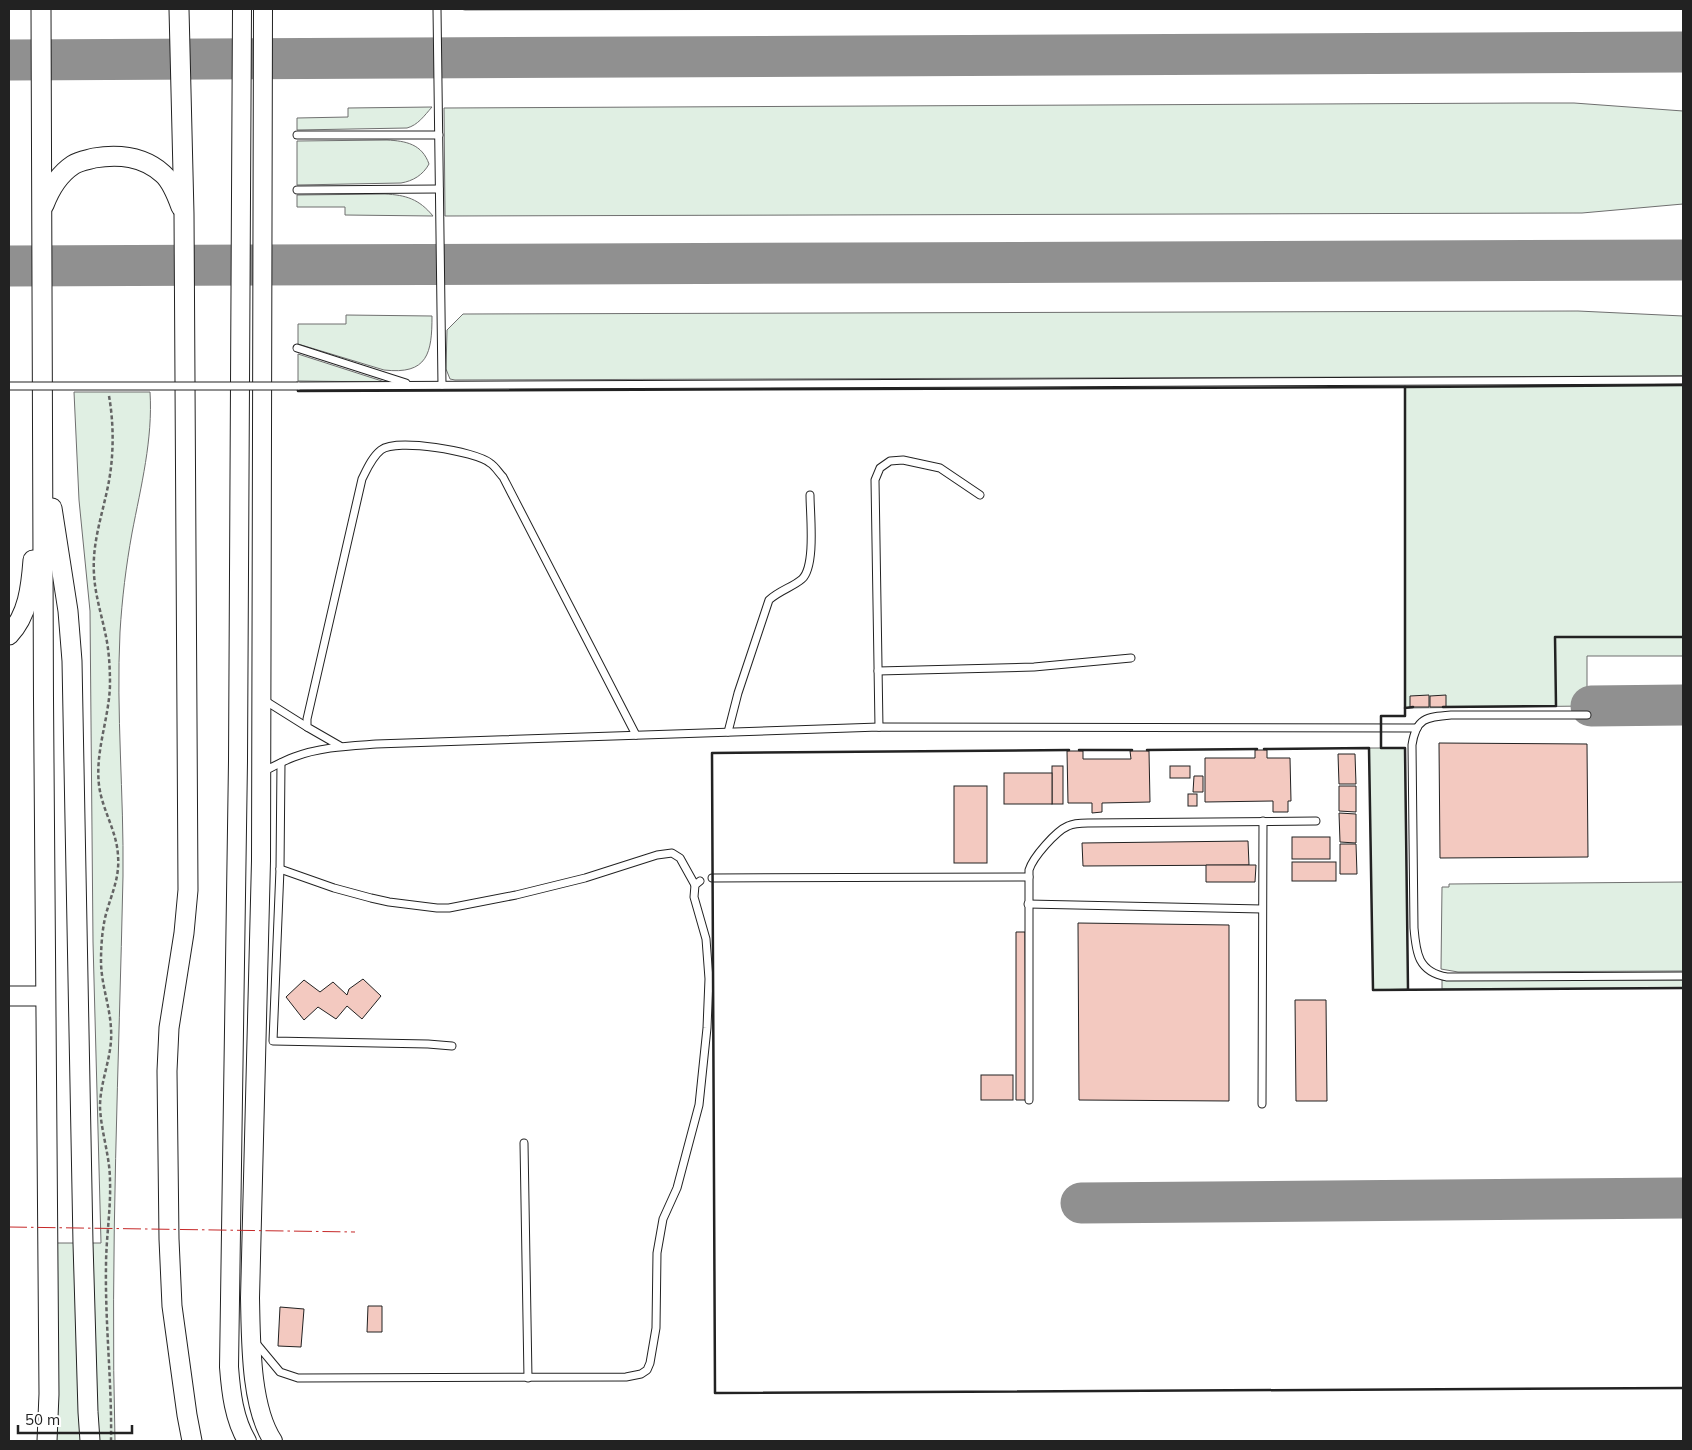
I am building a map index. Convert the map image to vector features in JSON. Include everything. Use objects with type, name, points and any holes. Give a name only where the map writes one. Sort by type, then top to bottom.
[{"type":"main road","points":[[41,9],[44,460],[43,791],[49,1394],[47,1441]]},
{"type":"main road","points":[[179,9],[184,214],[188,890],[184,933],[169,1028],[167,1070],[169,1239],[172,1306],[186,1415],[192,1441]]},
{"type":"main road","points":[[42,209],[51,188],[74,164],[88,159],[120,155],[140,159],[164,175],[176,193],[184,214]]},
{"type":"main road","points":[[9,635],[16,628],[26,608],[31,582],[44,460]]},
{"type":"main road","points":[[44,460],[59,543],[72,661],[83,1243],[90,1441]]},
{"type":"main road","points":[[9,996],[45,996]]},
{"type":"street","points":[[242,9],[237,788],[229,1368],[232,1398],[239,1423],[247,1441]]},
{"type":"street","points":[[263,9],[262,772],[250,1288],[251,1338],[258,1397],[263,1421],[273,1441]]},
{"type":"lane","points":[[437,9],[442,385]]},
{"type":"lane","points":[[297,135],[439,135]]},
{"type":"lane","points":[[297,190],[439,189]]},
{"type":"lane","points":[[297,348],[413,385]]},
{"type":"lane","points":[[9,386],[1683,380]]},
{"type":"lane","points":[[307,727],[307,719],[362,479],[382,449],[396,445],[413,444],[473,455],[490,463],[503,477],[636,735]]},
{"type":"lane","points":[[879,727],[875,480],[880,468],[890,461],[903,460],[940,468],[980,495]]},
{"type":"lane","points":[[728,732],[738,693],[769,600],[778,592],[807,574],[810,560],[810,494]]},
{"type":"lane","points":[[878,671],[1034,667],[1131,658]]},
{"type":"lane","points":[[262,698],[341,746]]},
{"type":"lane","points":[[1587,715],[1445,716],[1429,717],[1421,721],[1412,745],[1414,928],[1418,955],[1423,966],[1430,972],[1446,977],[1683,976]]},
{"type":"lane","points":[[262,772],[306,753],[341,746],[879,727],[1417,728]]},
{"type":"lane","points":[[281,763],[280,869],[273,1041],[452,1046]]},
{"type":"lane","points":[[1262,1104],[1263,821]]},
{"type":"lane","points":[[1029,1100],[1029,878],[1031,863],[1060,832],[1068,826],[1077,824],[1316,821]]},
{"type":"lane","points":[[251,1338],[270,1363],[280,1372],[298,1378],[626,1377],[641,1374],[647,1370],[650,1364],[656,1328],[657,1253],[663,1220],[676,1188],[699,1106],[710,979],[706,939],[694,897],[698,883],[680,858],[672,853],[657,855],[585,878],[516,895],[443,908],[371,898],[334,888],[280,869]]},
{"type":"lane","points":[[712,878],[1029,878]]},
{"type":"lane","points":[[1028,904],[1262,909]]},
{"type":"lane","points":[[524,1143],[528,1378]]},
{"type":"path","points":[[108,392],[112,422],[111,466],[97,532],[94,559],[96,591],[107,645],[110,674],[108,708],[100,748],[99,782],[104,807],[117,844],[118,867],[115,889],[105,918],[101,958],[102,982],[112,1034],[100,1095],[101,1122],[109,1162],[110,1182],[106,1263],[111,1441]]},
{"type":"green space","points":[[460,9],[950,9],[465,10]]},
{"type":"green space","points":[[1574,103],[1683,111],[1683,204],[1582,213],[445,216],[444,108]]},
{"type":"green space","points":[[432,107],[418,122],[407,128],[297,130],[297,118],[348,117],[348,108]]},
{"type":"green space","points":[[297,141],[401,141],[418,148],[426,157],[429,164],[427,168],[417,177],[401,183],[297,185]]},
{"type":"green space","points":[[297,195],[399,195],[412,199],[428,210],[433,216],[345,215],[345,207],[297,207]]},
{"type":"green space","points":[[1578,311],[1683,316],[1683,376],[455,380],[450,379],[446,369],[447,330],[463,314]]},
{"type":"green space","points":[[346,315],[432,316],[431,341],[424,359],[419,365],[410,369],[399,371],[384,370],[298,344],[298,324],[346,324]]},
{"type":"green space","points":[[298,354],[385,382],[298,381]]},
{"type":"green space","points":[[1683,385],[1683,656],[1587,656],[1587,706],[1405,708],[1405,387]]},
{"type":"green space","points":[[74,392],[150,392],[148,445],[128,558],[120,632],[119,693],[123,876],[114,1229],[115,1441],[52,1441],[57,1243],[101,1243],[93,942],[90,611],[79,500]]},
{"type":"green space","points":[[1369,748],[1405,748],[1408,989],[1373,990]]},
{"type":"green space","points":[[1683,882],[1683,971],[1458,972],[1441,969],[1442,887],[1449,887],[1449,884]]},
{"type":"green space","points":[[1442,980],[1683,980],[1683,988],[1442,989]]},
{"type":"building","points":[[1429,695],[1429,707],[1410,707],[1410,696]]},
{"type":"building","points":[[1446,695],[1446,707],[1430,707],[1430,696]]},
{"type":"building","points":[[1439,743],[1587,744],[1588,857],[1440,858]]},
{"type":"building","points":[[1255,750],[1267,750],[1267,758],[1290,758],[1291,801],[1288,801],[1288,812],[1273,812],[1273,801],[1205,802],[1205,758],[1255,758]]},
{"type":"building","points":[[1067,751],[1083,751],[1083,759],[1131,759],[1130,751],[1149,751],[1150,802],[1102,803],[1102,812],[1092,813],[1092,803],[1068,803]]},
{"type":"building","points":[[1338,754],[1355,754],[1356,784],[1339,784]]},
{"type":"building","points":[[1052,766],[1063,766],[1063,804],[1052,804]]},
{"type":"building","points":[[1170,766],[1190,766],[1190,778],[1170,778]]},
{"type":"building","points":[[1004,773],[1052,773],[1052,804],[1004,804]]},
{"type":"building","points":[[1194,776],[1203,776],[1203,792],[1193,792]]},
{"type":"building","points":[[954,786],[987,786],[987,863],[954,863]]},
{"type":"building","points":[[1339,786],[1356,786],[1356,812],[1339,811]]},
{"type":"building","points":[[1188,794],[1197,794],[1197,806],[1188,806]]},
{"type":"building","points":[[1339,813],[1356,814],[1356,843],[1340,842]]},
{"type":"building","points":[[1292,837],[1330,837],[1330,859],[1292,859]]},
{"type":"building","points":[[1248,841],[1249,865],[1083,866],[1082,843]]},
{"type":"building","points":[[1340,844],[1356,844],[1357,874],[1340,874]]},
{"type":"building","points":[[1292,862],[1336,862],[1336,881],[1292,881]]},
{"type":"building","points":[[1206,865],[1256,865],[1255,882],[1206,882]]},
{"type":"building","points":[[1078,923],[1229,925],[1229,1101],[1079,1100]]},
{"type":"building","points":[[1016,932],[1025,932],[1026,1100],[1016,1100]]},
{"type":"building","points":[[363,979],[381,996],[362,1019],[347,1006],[336,1019],[318,1007],[304,1020],[286,997],[304,980],[320,992],[333,982],[347,995],[349,989]]},
{"type":"building","points":[[1295,1000],[1326,1000],[1327,1101],[1296,1101]]},
{"type":"building","points":[[981,1075],[1013,1075],[1013,1100],[981,1100]]},
{"type":"building","points":[[368,1306],[382,1306],[382,1332],[367,1332]]},
{"type":"building","points":[[280,1307],[304,1309],[301,1347],[278,1346]]},
{"type":"taxiway","points":[[9,60],[1683,52]]},
{"type":"taxiway","points":[[9,266],[1683,260]]},
{"type":"taxiway","points":[[1591,706],[1683,705]]},
{"type":"taxiway","points":[[1081,1203],[1683,1198]]},
{"type":"wall","points":[[1405,708],[1405,387],[1683,385]]},
{"type":"wall","points":[[298,391],[1405,387]]},
{"type":"wall","points":[[1443,707],[1556,706],[1555,637],[1683,637]]},
{"type":"wall","points":[[1408,989],[1405,748],[1381,748],[1381,716],[1405,716],[1405,708],[1413,707]]},
{"type":"wall","points":[[1264,749],[1369,748],[1373,990],[1683,988]]},
{"type":"wall","points":[[1147,750],[1257,749]]},
{"type":"wall","points":[[1069,750],[712,753],[715,1393],[1683,1388]]},
{"type":"wall","points":[[1079,750],[1132,750]]},
{"type":"power","points":[[9,1227],[355,1232]]}]
